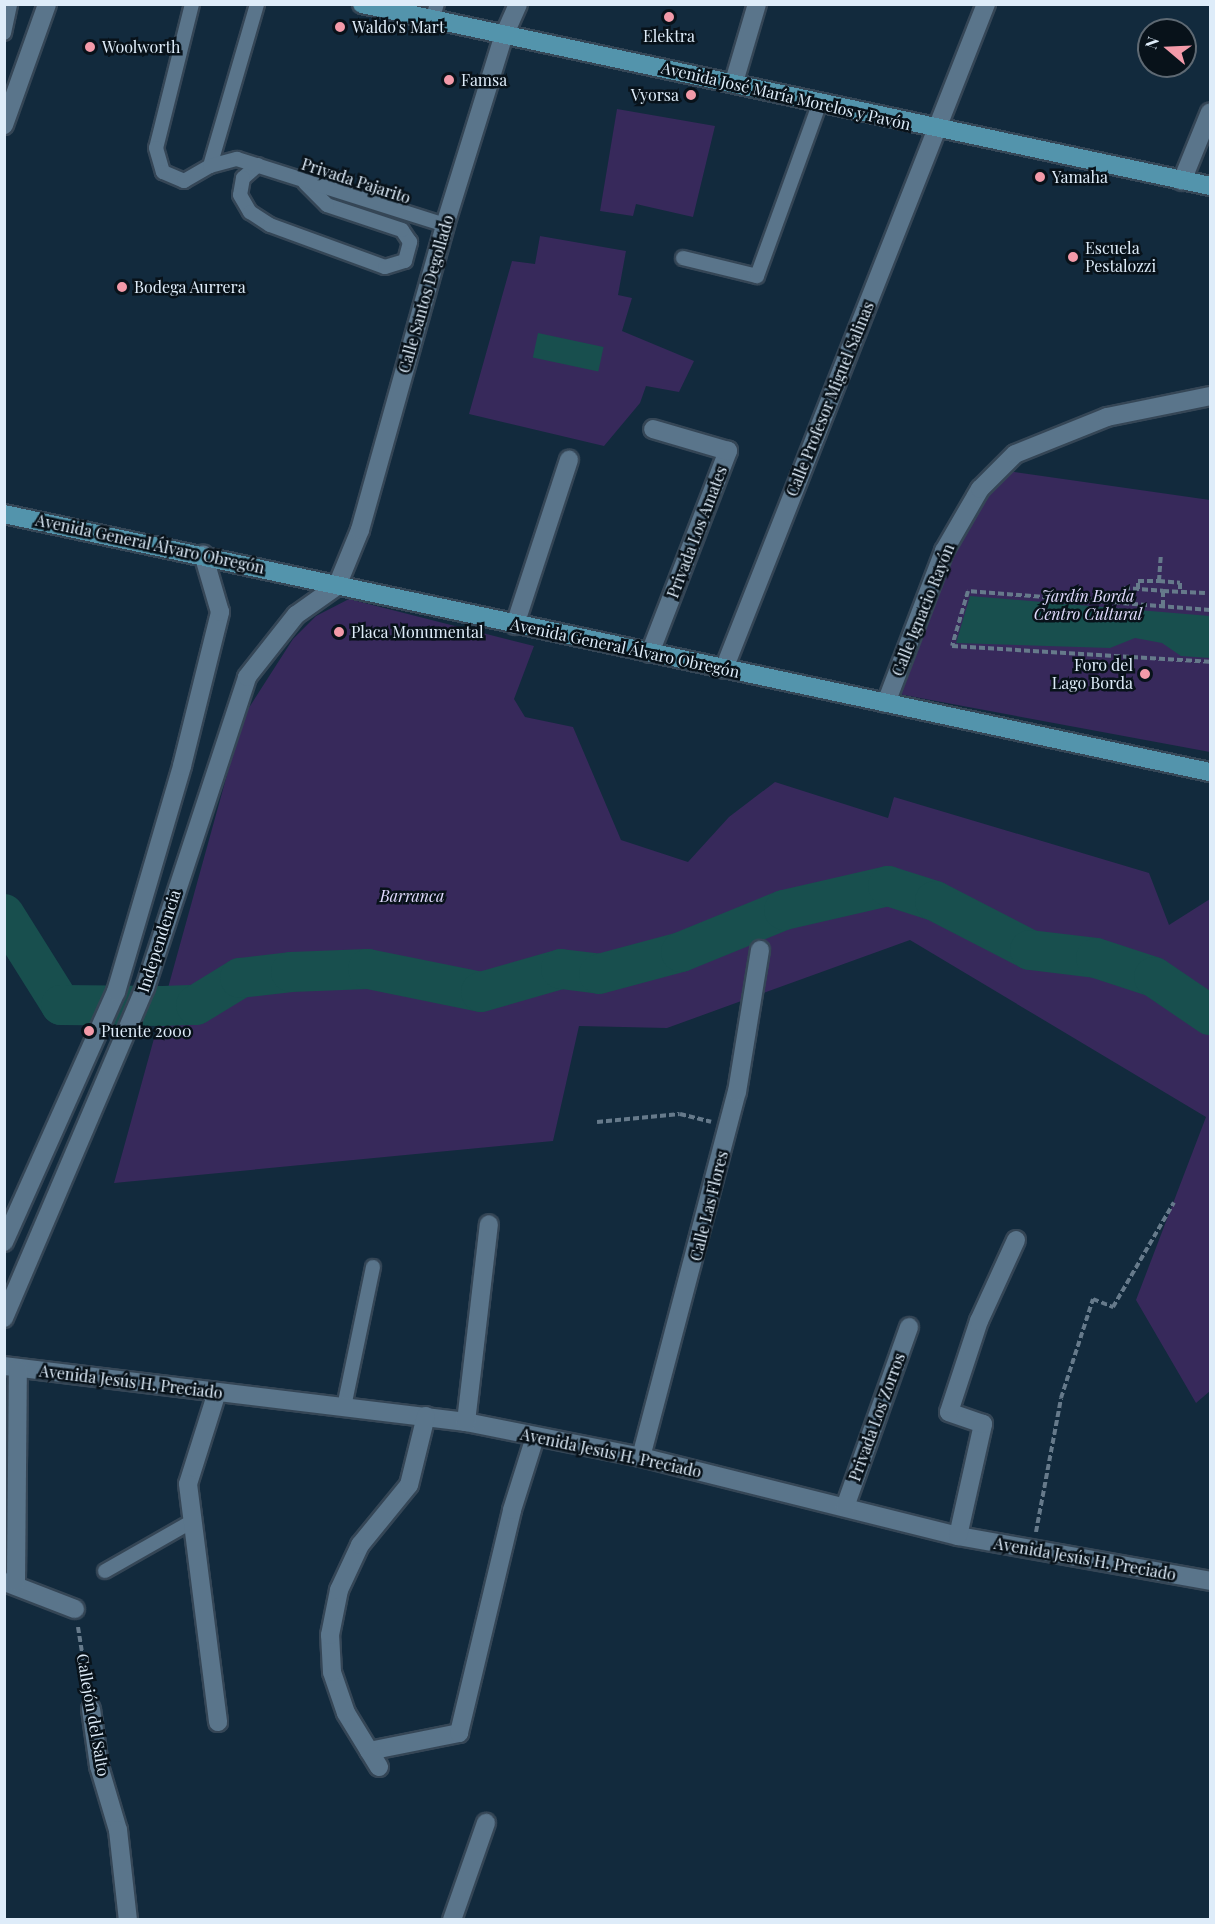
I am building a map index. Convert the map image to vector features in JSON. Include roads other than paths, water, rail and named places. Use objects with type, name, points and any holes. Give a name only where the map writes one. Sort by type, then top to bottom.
[{"type":"main road","name":"Avenida José María Morelos y Pavón","points":[[362,4],[434,12],[503,38],[734,82],[819,105],[1210,186]]},
{"type":"main road","name":"Avenida General Álvaro Obregón","points":[[4,514],[202,554],[515,625],[1210,772]]},
{"type":"street","points":[[4,125],[15,108],[48,4]]},
{"type":"street","name":"Calle Santos Degollado","points":[[337,586],[360,530],[445,225],[503,38],[519,4]]},
{"type":"street","points":[[734,82],[758,4]]},
{"type":"street","name":"Calle Profesor Miguel Salinas","points":[[724,669],[939,130],[986,4]]},
{"type":"street","points":[[1182,181],[1210,112]]},
{"type":"street","name":"Calle Ignacio Rayón","points":[[886,703],[944,551],[980,489],[1015,454],[1107,417],[1210,396]]},
{"type":"street","name":"Privada Los Amates","points":[[650,652],[728,451],[653,429]]},
{"type":"street","points":[[515,625],[569,460]]},
{"type":"street","name":"Independencia","points":[[4,1242],[116,992],[182,766],[220,612],[202,554]]},
{"type":"street","name":"Independencia","points":[[4,1318],[31,1260],[145,988],[212,776],[247,677],[296,615],[337,586]]},
{"type":"street","name":"Calle Las Flores","points":[[641,1457],[729,1127],[760,950]]},
{"type":"street","points":[[466,1422],[489,1224]]},
{"type":"street","points":[[958,1536],[982,1424],[949,1412],[979,1321],[1016,1240]]},
{"type":"street","name":"Privada Los Zorros","points":[[845,1507],[909,1327]]},
{"type":"street","points":[[11,1368],[10,1582],[75,1610]]},
{"type":"street","name":"Avenida Jesús H. Preciado","points":[[11,1368],[466,1422],[641,1457],[958,1536],[1210,1581]]},
{"type":"street","points":[[217,1392],[194,1454],[189,1523],[218,1722]]},
{"type":"street","points":[[426,1416],[409,1485],[360,1545],[339,1590],[330,1635],[332,1672],[342,1703],[374,1759],[459,1732],[535,1437]]},
{"type":"street","name":"Callejón del Salto","points":[[91,1709],[99,1766],[118,1830],[128,1920]]},
{"type":"street","points":[[452,1920],[486,1823]]},
{"type":"lane","points":[[4,33],[10,4]]},
{"type":"lane","name":"Privada Pajarito","points":[[192,4],[156,156],[163,172],[177,180],[198,178],[210,166],[237,159],[305,183],[445,225]]},
{"type":"lane","points":[[210,166],[257,4]]},
{"type":"lane","points":[[683,258],[757,276],[819,105]]},
{"type":"lane","points":[[258,165],[243,178],[240,195],[250,212],[270,225],[385,267],[405,261],[410,243],[402,230],[327,205],[305,183]]},
{"type":"lane","points":[[344,1407],[373,1267]]},
{"type":"lane","points":[[105,1571],[189,1523]]},
{"type":"waterway","points":[[4,914],[61,1005],[196,1005],[240,978],[291,972],[368,969],[481,992],[561,969],[599,974],[681,952],[784,910],[888,886],[935,901],[1030,950],[1096,958],[1154,977],[1210,1015]]},
{"type":"place","name":"Elektra","points":[[669,17]]},
{"type":"place","name":"Waldo's Mart","points":[[340,27]]},
{"type":"place","name":"Woolworth","points":[[90,47]]},
{"type":"place","name":"Famsa","points":[[449,80]]},
{"type":"place","name":"Vyorsa","points":[[691,95]]},
{"type":"place","name":"Yamaha","points":[[1040,177]]},
{"type":"place","name":"Escuela Pestalozzi","points":[[1073,257]]},
{"type":"place","name":"Bodega Aurrera","points":[[122,287]]},
{"type":"place","name":"Placa Monumental","points":[[339,632]]},
{"type":"place","name":"Foro del Lago Borda","points":[[1145,674]]},
{"type":"place","name":"Puente 2000","points":[[89,1031]]},
{"type":"park label","name":"Jardín Borda Centro Cultural","points":[[1088,605]]},
{"type":"park label","name":"Barranca","points":[[412,896]]}]
